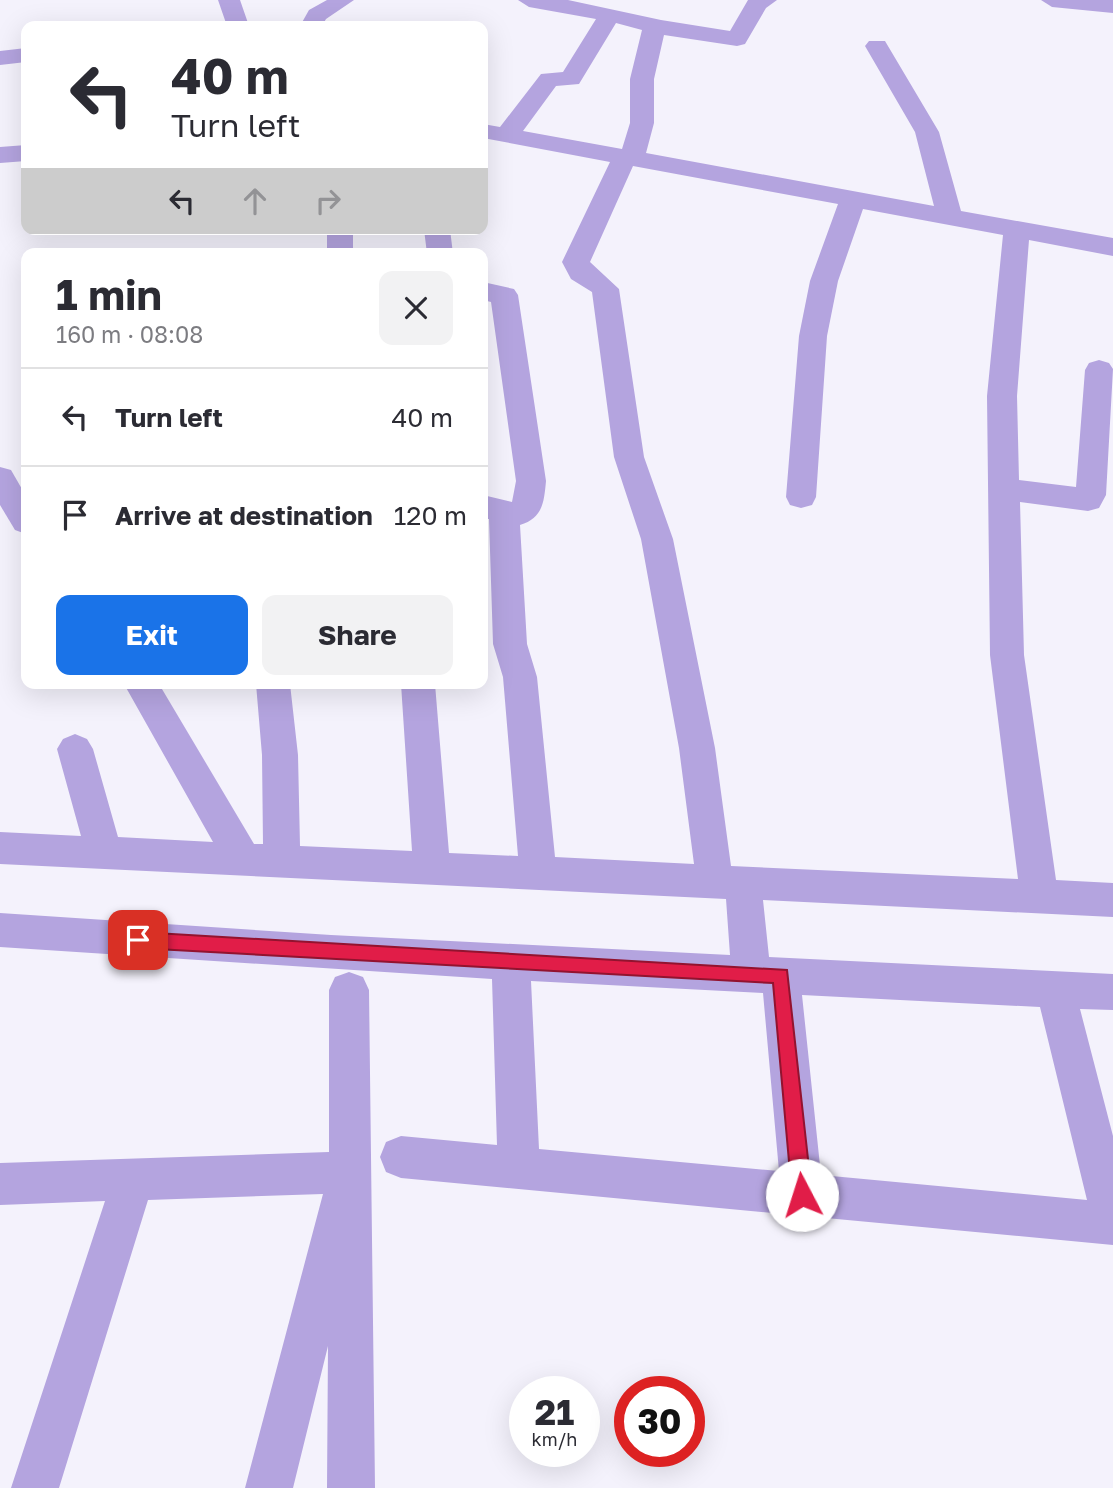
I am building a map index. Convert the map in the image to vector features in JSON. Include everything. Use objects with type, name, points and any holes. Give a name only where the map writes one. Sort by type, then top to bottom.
[{"type":"street","points":[[229,0],[236,21]]},
{"type":"street","points":[[314,21],[317,15],[343,0]]},
{"type":"street","points":[[529,0],[655,26],[737,39],[757,4],[766,0]]},
{"type":"street","points":[[1052,0],[1102,4]]},
{"type":"street","points":[[495,133],[550,79],[571,79],[610,15]]},
{"type":"street","points":[[655,26],[642,79],[642,123],[628,158],[576,262],[581,274],[593,279],[605,289],[626,443],[643,503],[657,539],[697,748],[729,883],[766,975],[802,1195]]},
{"type":"street","points":[[877,46],[927,132],[950,217]]},
{"type":"street","points":[[0,58],[21,56]]},
{"type":"street","points":[[495,133],[1113,247]]},
{"type":"street","points":[[0,156],[21,154]]},
{"type":"street","points":[[801,497],[813,336],[824,281],[853,199]]},
{"type":"street","points":[[1017,229],[1002,396],[1007,656],[1039,896]]},
{"type":"street","points":[[488,292],[504,295],[531,481],[528,506],[519,514],[493,510],[497,645],[520,677],[538,874]]},
{"type":"street","points":[[1004,489],[1088,500],[1091,495],[1099,370]]},
{"type":"street","points":[[0,478],[21,514]]},
{"type":"street","points":[[144,689],[244,861]]},
{"type":"street","points":[[273,689],[280,755],[282,863]]},
{"type":"street","points":[[418,689],[432,870]]},
{"type":"street","points":[[75,750],[104,854]]},
{"type":"street","points":[[0,848],[1113,900]]},
{"type":"street","points":[[0,930],[511,962],[1113,992]]},
{"type":"street","points":[[511,962],[519,1169]]},
{"type":"street","points":[[349,990],[351,1488]]},
{"type":"street","points":[[401,1157],[1113,1222],[1056,990]]},
{"type":"street","points":[[0,1184],[350,1172]]},
{"type":"street","points":[[269,1488],[350,1172]]},
{"type":"street","points":[[35,1488],[134,1178]]},
{"type":"route","points":[[138,940],[331,953],[781,975],[802,1195]]}]
